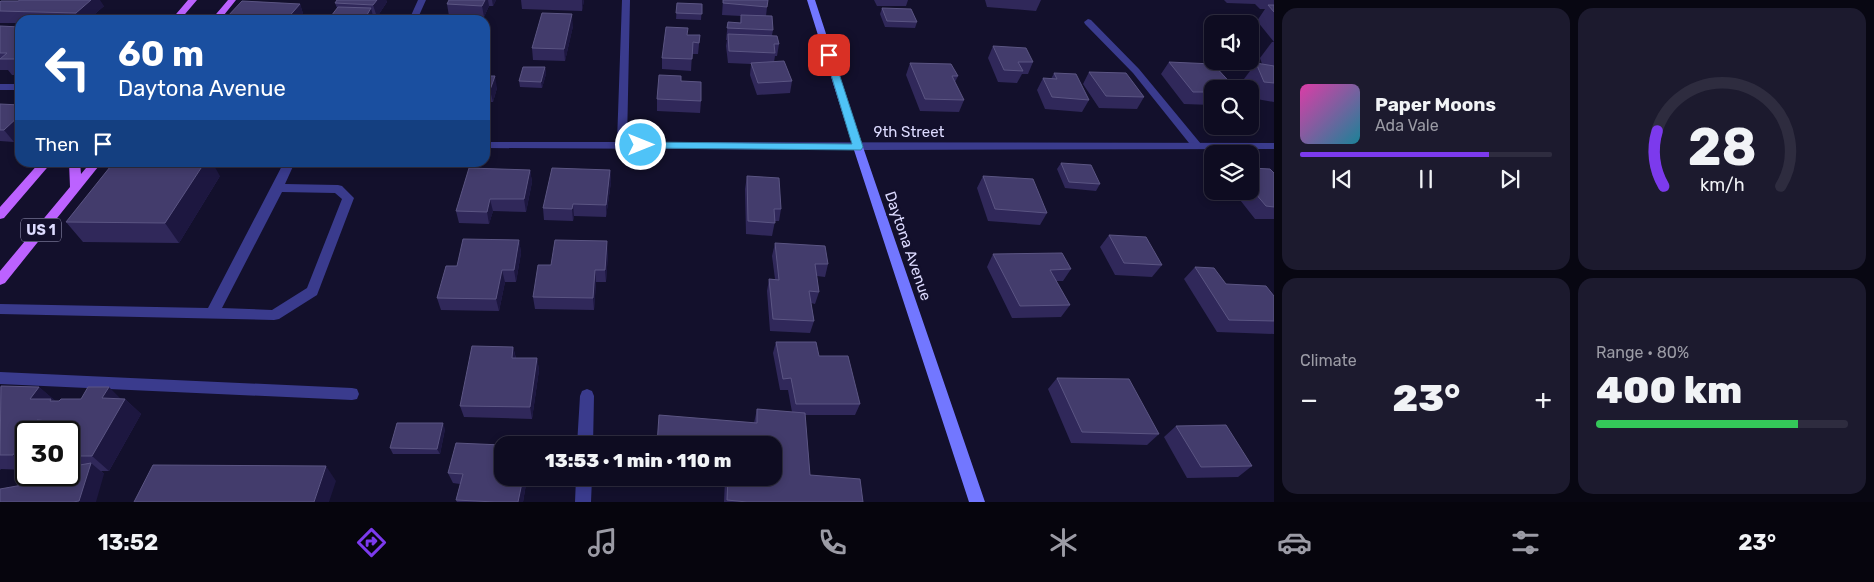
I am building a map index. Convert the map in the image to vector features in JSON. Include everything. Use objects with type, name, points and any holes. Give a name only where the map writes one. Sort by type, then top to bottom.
[{"type":"main road","points":[[180,15],[193,0]]},
{"type":"main road","points":[[219,15],[232,0]]},
{"type":"main road","name":"US 1","points":[[0,215],[43,167]]},
{"type":"main road","points":[[74,167],[76,188]]},
{"type":"main road","name":"US 1","points":[[0,280],[93,167]]},
{"type":"street","points":[[415,15],[422,0]]},
{"type":"street","points":[[622,145],[626,0]]},
{"type":"street","name":"Daytona Avenue","points":[[811,0],[858,147],[977,502]]},
{"type":"street","points":[[1088,22],[1136,71],[1196,146]]},
{"type":"street","points":[[0,87],[15,87]]},
{"type":"street","name":"9th Street","points":[[490,145],[858,147],[1274,146]]},
{"type":"street","points":[[212,314],[288,167]]},
{"type":"street","points":[[0,309],[274,315],[312,291],[348,198],[338,190],[278,188]]},
{"type":"street","points":[[0,378],[352,394]]},
{"type":"street","points":[[585,436],[587,396]]},
{"type":"street","points":[[583,502],[584,486]]},
{"type":"building","points":[[91,0],[76,13],[0,11],[1,1]]},
{"type":"building","points":[[337,0],[377,0],[373,5],[335,3]]},
{"type":"building","points":[[449,0],[485,0],[482,6],[447,4]]},
{"type":"building","points":[[723,0],[768,0],[767,7],[723,3]]},
{"type":"building","points":[[242,1],[300,4],[290,15],[229,15]]},
{"type":"building","points":[[677,3],[702,4],[702,14],[676,13]]},
{"type":"building","points":[[1268,5],[1274,5],[1274,12]]},
{"type":"building","points":[[338,7],[371,8],[367,15],[332,15]]},
{"type":"building","points":[[882,8],[911,9],[917,22],[887,21]]},
{"type":"building","points":[[542,13],[572,14],[564,49],[532,48]]},
{"type":"building","points":[[741,15],[772,16],[773,30],[727,28],[728,22],[741,23]]},
{"type":"building","points":[[0,26],[15,27],[15,59],[0,59],[7,53],[0,53]]},
{"type":"building","points":[[666,27],[688,28],[687,35],[700,35],[699,43],[693,42],[692,59],[662,58]]},
{"type":"building","points":[[728,34],[777,36],[779,44],[774,44],[775,53],[729,51]]},
{"type":"building","points":[[993,46],[1026,48],[1033,62],[1018,62],[1023,71],[1004,70]]},
{"type":"building","points":[[784,61],[792,81],[758,83],[751,63]]},
{"type":"building","points":[[1169,62],[1204,64],[1204,70],[1219,70],[1228,80],[1204,80],[1204,92],[1193,92]]},
{"type":"building","points":[[910,63],[951,64],[958,76],[952,76],[964,100],[925,99]]},
{"type":"building","points":[[1259,64],[1274,66],[1274,83],[1264,82],[1259,70]]},
{"type":"building","points":[[523,67],[545,67],[541,82],[519,81]]},
{"type":"building","points":[[1089,72],[1126,73],[1144,97],[1106,96]]},
{"type":"building","points":[[1054,73],[1076,74],[1089,100],[1052,97],[1043,78],[1057,79]]},
{"type":"building","points":[[659,75],[681,76],[681,81],[701,82],[701,101],[657,99]]},
{"type":"building","points":[[490,76],[495,76],[490,90]]},
{"type":"building","points":[[0,104],[15,105],[15,120],[4,130],[0,130]]},
{"type":"building","points":[[1061,163],[1091,165],[1100,184],[1069,182]]},
{"type":"building","points":[[110,167],[202,167],[165,223],[66,222]]},
{"type":"building","points":[[469,168],[530,170],[524,199],[490,199],[487,212],[456,211]]},
{"type":"building","points":[[552,168],[610,170],[606,205],[573,204],[572,209],[543,208]]},
{"type":"building","points":[[1259,168],[1270,169],[1274,173],[1274,207],[1266,206],[1259,198]]},
{"type":"building","points":[[747,176],[779,178],[781,209],[774,209],[775,223],[748,221]]},
{"type":"building","points":[[983,176],[1033,179],[1047,213],[995,209]]},
{"type":"building","points":[[1109,235],[1146,237],[1162,265],[1124,263]]},
{"type":"building","points":[[463,239],[519,240],[514,270],[502,270],[496,299],[437,298],[446,266],[457,266]]},
{"type":"building","points":[[555,240],[607,241],[605,270],[595,270],[593,298],[533,297],[538,265],[551,265]]},
{"type":"building","points":[[775,243],[825,246],[828,264],[815,264],[819,292],[809,291],[814,321],[773,319],[769,279],[779,280]]},
{"type":"building","points":[[1062,253],[1071,269],[1050,270],[1070,305],[1020,306],[993,254]]},
{"type":"building","points":[[1195,267],[1214,268],[1226,284],[1266,286],[1274,296],[1274,321],[1229,320]]},
{"type":"building","points":[[776,342],[816,342],[819,356],[848,356],[860,404],[796,404],[791,378],[783,379]]},
{"type":"building","points":[[472,346],[513,347],[512,358],[537,358],[530,407],[460,406]]},
{"type":"building","points":[[1057,378],[1129,379],[1159,434],[1082,432]]},
{"type":"building","points":[[1,386],[39,387],[30,399],[51,399],[50,401],[81,399],[88,387],[109,387],[102,398],[125,399],[92,456],[80,456],[80,421],[37,420],[15,421],[15,452],[13,455],[0,455]]},
{"type":"building","points":[[757,409],[805,413],[810,475],[860,479],[863,502],[747,502],[727,500],[728,486],[782,486],[782,436],[658,436],[659,415],[757,423]]},
{"type":"building","points":[[397,423],[443,423],[437,449],[390,448]]},
{"type":"building","points":[[1226,425],[1252,466],[1201,467],[1176,426]]},
{"type":"building","points":[[456,443],[494,445],[494,486],[521,486],[518,502],[456,500],[463,474],[448,473]]},
{"type":"building","points":[[91,463],[79,501],[0,502],[0,489],[17,486],[80,486],[80,465]]},
{"type":"building","points":[[153,465],[326,466],[314,502],[134,502]]},
{"type":"route","points":[[641,145],[858,147],[829,55]]}]
